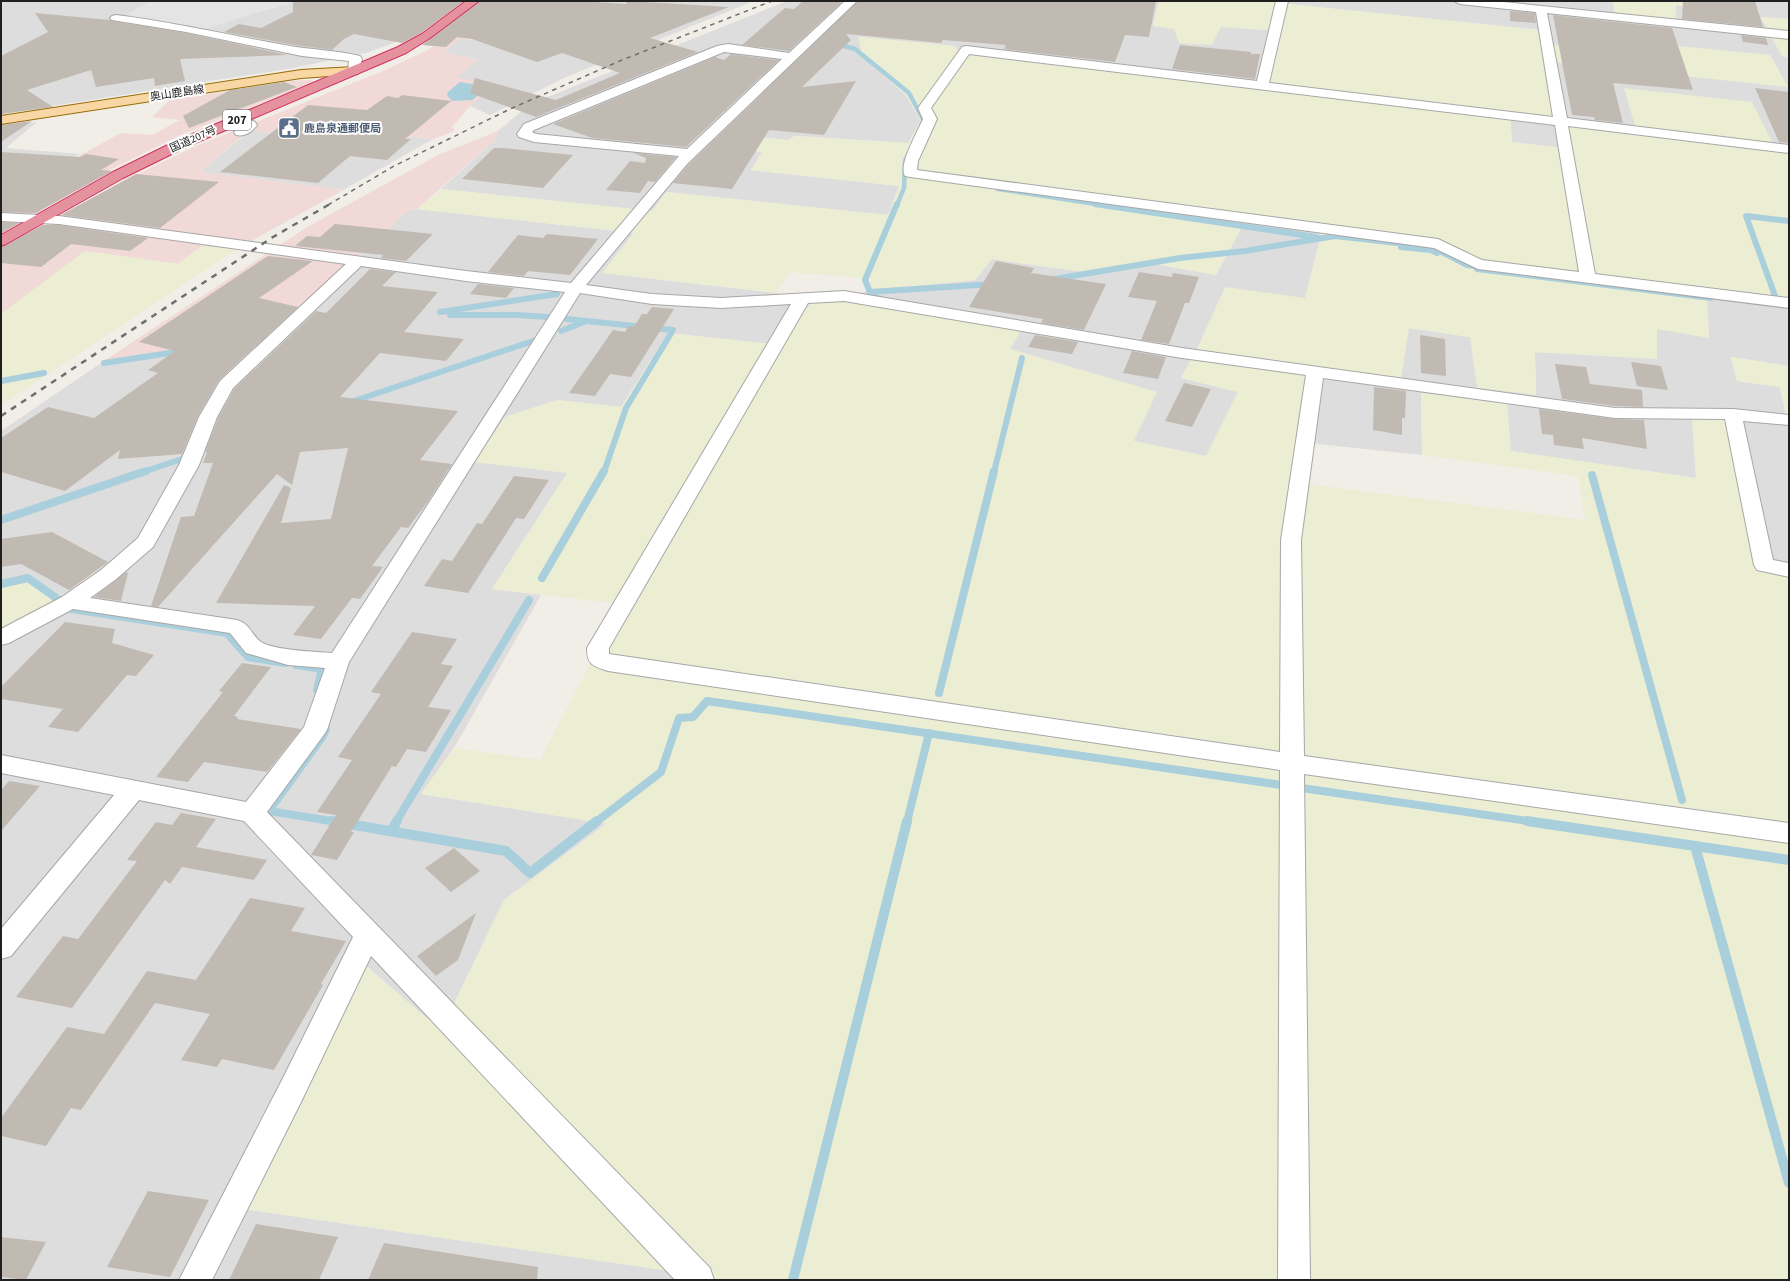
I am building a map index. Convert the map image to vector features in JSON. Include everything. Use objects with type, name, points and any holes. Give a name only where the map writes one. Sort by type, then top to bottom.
[{"type":"highway","name":"国道207号","points":[[1,241],[118,175],[181,144],[240,126],[354,71],[402,50],[426,36],[473,1]]},
{"type":"main road","name":"奥山鹿島線","points":[[1,120],[301,74],[354,71]]},
{"type":"street","points":[[252,813],[315,730],[338,661],[575,288],[690,153],[851,1]]},
{"type":"street","points":[[1262,86],[1282,1]]},
{"type":"street","points":[[1460,1],[1789,35]]},
{"type":"street","points":[[1541,9],[1588,278]]},
{"type":"street","points":[[116,18],[177,27],[304,52],[346,56],[356,59],[354,71]]},
{"type":"street","points":[[690,153],[534,138],[524,134],[529,127],[721,49],[728,48],[792,57]]},
{"type":"street","points":[[1789,149],[966,50],[924,108],[930,119],[911,161],[910,173],[1438,244],[1478,264],[1789,303]]},
{"type":"street","points":[[1,217],[74,222],[652,299],[722,303],[844,296],[1182,353],[1615,412],[1733,414],[1789,420]]},
{"type":"street","points":[[1,638],[70,602],[108,575],[146,542],[190,465],[208,417],[226,385],[358,261]]},
{"type":"street","points":[[802,299],[598,648],[598,658],[608,663],[1293,779],[1789,833]]},
{"type":"street","points":[[1294,1280],[1291,540],[1314,372]]},
{"type":"street","points":[[1733,414],[1764,565],[1789,570]]},
{"type":"street","points":[[70,602],[238,627],[254,648],[288,657],[338,661]]},
{"type":"street","points":[[1,764],[252,813],[698,1280]]},
{"type":"street","points":[[1,948],[133,790]]},
{"type":"street","points":[[195,1280],[292,1090],[368,934]]},
{"type":"shaded area","points":[[1,1],[151,1],[123,17],[146,19],[255,13],[296,1],[423,28],[394,43],[366,53],[293,68],[1,114]]},
{"type":"shaded area","points":[[151,1],[296,1],[203,30],[146,19],[123,17]]},
{"type":"shaded area","points":[[546,1],[754,1],[564,78],[490,115],[470,106],[495,85],[456,77],[478,60],[442,52],[461,39],[496,41]]},
{"type":"shaded area","points":[[787,1],[1159,1],[1153,26],[1221,26],[1280,31],[1265,88],[958,50],[955,46],[859,37],[863,58],[905,94],[921,121],[908,143],[795,136],[788,140],[729,134],[718,145],[762,152],[751,170],[900,186],[888,215],[667,192],[652,211],[441,189],[496,139],[498,131],[530,104]]},
{"type":"shaded area","points":[[1285,1],[1613,1],[1615,16],[1676,21],[1675,5],[1759,14],[1753,1],[1789,1],[1789,19],[1761,17],[1782,56],[1789,57],[1789,152],[1625,88],[1638,133],[1570,149],[1512,142],[1510,114],[1544,61],[1787,86],[1770,55],[1628,53],[1543,44],[1539,30],[1288,4]]},
{"type":"shaded area","points":[[463,26],[496,41],[461,39],[442,52],[478,60],[457,77],[496,85],[470,106],[452,127],[455,131],[433,139],[322,128],[310,136],[249,131],[200,172],[343,190],[237,249],[202,246],[178,264],[85,251],[1,314],[1,250],[142,172],[196,146],[383,71],[428,50]]},
{"type":"shaded area","points":[[311,80],[314,82],[178,136],[104,173],[1,234],[1,195],[5,196],[121,133],[152,135],[180,120],[152,117],[170,100],[293,81]]},
{"type":"shaded area","points":[[37,122],[6,148],[80,154],[5,196],[1,195],[1,127]]},
{"type":"shaded area","points":[[322,128],[433,139],[343,190],[200,172],[250,131],[310,136]]},
{"type":"shaded area","points":[[498,131],[496,139],[417,209],[408,210],[273,337],[104,361],[304,229],[438,155]]},
{"type":"shaded area","points":[[417,209],[634,233],[602,273],[776,293],[811,302],[780,345],[668,333],[621,407],[557,400],[505,417],[475,462],[568,472],[492,589],[541,595],[454,748],[421,794],[607,823],[504,900],[441,1031],[363,963],[244,1209],[712,1277],[714,1280],[1,1280],[1,631],[27,582],[1,587],[1,431],[104,361],[273,337],[408,210]]},
{"type":"shaded area","points":[[1245,221],[1322,231],[1305,299],[1196,351],[1181,378],[1238,392],[1206,456],[1133,441],[1156,392],[1009,349],[1021,330],[843,300],[869,290],[975,280],[992,259],[1091,273],[1149,263],[1216,275]]},
{"type":"shaded area","points":[[1706,294],[1789,304],[1789,366],[1731,357],[1737,381],[1780,387],[1786,416],[1789,416],[1789,573],[1755,566],[1727,416],[1692,417],[1696,478],[1511,451],[1507,404],[1421,393],[1422,455],[1298,442],[1313,366],[1409,328],[1470,337],[1536,395],[1535,352],[1657,359],[1657,329]]},
{"type":"green space","points":[[1159,1],[1285,1],[1288,4],[1540,30],[1544,44],[1628,53],[1627,41],[1770,55],[1788,87],[1544,61],[1557,120],[1510,115],[1512,142],[1570,149],[1567,124],[1637,133],[1624,88],[1752,102],[1776,150],[1789,152],[1789,304],[1707,294],[1709,338],[1657,329],[1657,359],[1535,352],[1536,395],[1477,388],[1470,337],[1409,328],[1401,380],[1313,366],[1292,482],[1585,520],[1578,476],[1422,455],[1421,393],[1507,404],[1511,451],[1696,478],[1692,417],[1727,416],[1755,566],[1789,573],[1789,1280],[714,1280],[711,1277],[244,1209],[362,963],[441,1030],[504,900],[607,824],[421,794],[454,748],[540,760],[621,604],[492,589],[567,473],[474,462],[505,417],[557,400],[621,407],[668,333],[780,345],[811,302],[843,300],[1021,330],[1010,349],[1157,392],[1134,441],[1206,456],[1238,392],[1181,378],[1196,351],[1225,287],[1305,298],[1322,231],[1245,221],[1216,275],[1149,263],[1091,273],[992,259],[975,280],[869,290],[872,279],[790,272],[776,293],[602,273],[634,233],[417,209],[441,189],[652,211],[666,192],[888,215],[899,186],[751,170],[762,152],[717,144],[728,134],[788,140],[795,136],[908,143],[921,121],[905,94],[863,58],[858,37],[955,46],[958,50],[1265,87],[1280,31],[1221,27],[1212,45],[1179,43],[1174,29],[1153,26]]},
{"type":"green space","points":[[1613,1],[1753,1],[1760,14],[1676,5],[1676,21],[1615,16]]},
{"type":"green space","points":[[1761,17],[1789,19],[1789,57],[1782,56]]},
{"type":"green space","points":[[202,246],[237,249],[1,405],[1,314],[85,251],[178,264]]},
{"type":"green space","points":[[1731,357],[1789,366],[1789,416],[1786,416],[1780,387],[1737,381]]},
{"type":"green space","points":[[27,582],[57,602],[1,631],[1,587]]},
{"type":"water","points":[[460,82],[489,87],[472,100],[452,101],[447,95],[448,92]]},
{"type":"building","points":[[293,1],[464,1],[421,33],[402,43],[354,34],[344,39],[332,50],[224,32],[239,24],[261,28],[293,12]]},
{"type":"building","points":[[480,1],[577,1],[626,4],[628,1],[729,7],[650,38],[698,52],[536,117],[470,93],[475,78],[556,100],[620,73],[562,53],[537,62],[472,39],[457,37],[446,47],[422,45]]},
{"type":"building","points":[[803,1],[843,1],[789,51],[742,45],[785,8],[794,9]]},
{"type":"building","points":[[858,1],[1156,1],[1149,37],[1125,35],[1115,62],[1004,49],[1006,45],[943,40],[941,43],[846,34],[851,40],[802,87],[856,81],[824,135],[769,130],[732,189],[673,183],[688,165]]},
{"type":"building","points":[[1683,1],[1755,1],[1763,27],[1682,19]]},
{"type":"building","points":[[1510,11],[1535,13],[1536,23],[1510,21]]},
{"type":"building","points":[[35,13],[110,20],[186,33],[288,55],[180,59],[185,81],[155,86],[154,78],[96,87],[91,70],[27,90],[53,107],[1,114],[1,56],[48,32]]},
{"type":"building","points":[[1553,15],[1672,28],[1693,90],[1613,83],[1623,123],[1595,120],[1594,117],[1572,115]]},
{"type":"building","points":[[1741,35],[1766,38],[1768,45],[1743,42]]},
{"type":"building","points":[[1180,45],[1260,54],[1255,79],[1172,69]]},
{"type":"building","points":[[731,54],[779,60],[686,147],[592,138],[553,124],[715,57],[724,60]]},
{"type":"building","points":[[284,82],[297,87],[189,128],[183,116],[230,90]]},
{"type":"building","points":[[1755,88],[1789,92],[1789,143],[1779,142]]},
{"type":"building","points":[[402,95],[451,101],[405,139],[411,139],[387,160],[350,156],[318,183],[220,172],[308,105],[367,110],[387,96],[398,98]]},
{"type":"building","points":[[32,121],[1,142],[1,125]]},
{"type":"building","points":[[494,148],[573,155],[543,188],[462,179]]},
{"type":"building","points":[[1,152],[80,157],[86,154],[119,159],[101,170],[112,171],[36,213],[1,212]]},
{"type":"building","points":[[633,153],[676,157],[655,182],[648,181],[640,193],[606,190],[630,161],[645,163],[646,158]]},
{"type":"building","points":[[136,174],[219,182],[160,228],[61,215]]},
{"type":"building","points":[[1,222],[19,223],[1,233]]},
{"type":"building","points":[[335,224],[433,234],[406,261],[381,258],[383,255],[295,246],[307,236],[320,237]]},
{"type":"building","points":[[43,225],[59,225],[148,238],[130,251],[71,244],[41,267],[1,263],[1,247]]},
{"type":"building","points":[[547,234],[598,239],[570,275],[528,271],[524,276],[488,272],[518,235],[543,238]]},
{"type":"building","points":[[268,256],[313,261],[259,298],[298,307],[219,380],[198,416],[182,454],[118,459],[120,450],[65,491],[1,472],[1,438],[48,407],[94,418],[158,373],[148,370],[175,351],[139,342]]},
{"type":"building","points":[[996,261],[1034,268],[1031,273],[1106,284],[1084,330],[1041,323],[1043,319],[969,307]]},
{"type":"building","points":[[370,269],[396,272],[382,286],[438,292],[404,332],[464,339],[446,361],[380,353],[340,397],[458,411],[420,460],[452,464],[429,500],[408,528],[401,527],[372,566],[383,567],[360,599],[352,598],[321,639],[293,635],[315,606],[216,603],[284,485],[291,488],[281,523],[331,519],[348,448],[300,452],[292,485],[277,474],[158,607],[151,606],[181,517],[194,516],[213,463],[203,463],[207,452],[205,452],[218,418],[234,389],[316,311],[326,313]]},
{"type":"building","points":[[1139,272],[1172,277],[1173,273],[1199,277],[1189,303],[1185,303],[1169,344],[1141,340],[1157,301],[1128,297]]},
{"type":"building","points":[[478,284],[514,288],[506,298],[470,294]]},
{"type":"building","points":[[652,307],[674,309],[631,377],[610,374],[595,396],[569,393],[613,330],[625,332],[628,326],[634,327],[642,314],[647,314]]},
{"type":"building","points":[[1035,335],[1078,342],[1072,354],[1028,347]]},
{"type":"building","points":[[1420,335],[1445,339],[1446,376],[1421,373]]},
{"type":"building","points":[[1132,351],[1166,357],[1158,379],[1123,373]]},
{"type":"building","points":[[1631,362],[1661,366],[1668,390],[1637,386]]},
{"type":"building","points":[[1555,364],[1586,367],[1590,384],[1642,390],[1643,407],[1615,406],[1562,399]]},
{"type":"building","points":[[1184,383],[1211,389],[1192,427],[1165,421]]},
{"type":"building","points":[[1374,387],[1406,391],[1405,418],[1402,418],[1402,435],[1373,430]]},
{"type":"building","points":[[1539,409],[1615,419],[1644,420],[1647,449],[1582,438],[1584,449],[1554,445],[1553,435],[1542,434]]},
{"type":"building","points":[[514,476],[549,480],[524,519],[516,518],[468,593],[424,586],[442,559],[452,561],[477,523],[482,524]]},
{"type":"building","points":[[52,532],[108,562],[69,590],[21,564],[1,567],[1,539]]},
{"type":"building","points":[[126,572],[128,573],[121,601],[94,597]]},
{"type":"building","points":[[65,622],[115,629],[112,643],[154,655],[136,676],[127,675],[78,732],[48,727],[63,709],[1,699],[1,687]]},
{"type":"building","points":[[412,632],[457,639],[441,664],[453,666],[428,707],[451,710],[426,752],[407,749],[396,767],[392,766],[351,832],[354,832],[337,860],[311,855],[336,815],[317,812],[352,760],[338,757],[381,694],[371,692]]},
{"type":"building","points":[[242,663],[271,667],[234,716],[238,717],[237,719],[301,729],[267,772],[204,762],[188,782],[156,777],[223,692],[219,691]]},
{"type":"building","points":[[9,781],[40,786],[1,831],[1,790]]},
{"type":"building","points":[[181,813],[216,819],[196,847],[267,860],[254,880],[182,867],[170,884],[165,880],[72,1008],[16,997],[63,936],[78,939],[137,861],[127,860],[156,822],[172,825]]},
{"type":"building","points":[[454,848],[480,871],[451,892],[425,868]]},
{"type":"building","points":[[250,898],[305,908],[291,931],[346,941],[321,984],[323,985],[274,1070],[222,1059],[217,1067],[181,1060],[210,1014],[155,1003],[81,1110],[71,1108],[46,1146],[1,1136],[1,1118],[67,1027],[104,1034],[147,971],[196,980]]},
{"type":"building","points":[[476,913],[458,960],[436,976],[417,956]]},
{"type":"building","points":[[148,1191],[209,1200],[170,1277],[107,1267]]},
{"type":"building","points":[[256,1224],[338,1237],[319,1280],[229,1280]]},
{"type":"building","points":[[1,1237],[46,1242],[26,1280],[1,1277]]},
{"type":"building","points":[[384,1243],[538,1267],[537,1280],[368,1280]]},
{"type":"waterway","points":[[834,43],[855,49],[909,93],[924,121],[921,127]]},
{"type":"waterway","points":[[897,205],[904,188],[905,161],[910,151]]},
{"type":"waterway","points":[[998,189],[1102,205]]},
{"type":"waterway","points":[[881,299],[872,297],[865,280],[897,204]]},
{"type":"waterway","points":[[1095,204],[1316,237]]},
{"type":"waterway","points":[[1775,304],[1778,304],[1746,216],[1789,221]]},
{"type":"waterway","points":[[1054,279],[1180,258],[1245,251],[1335,236],[1407,244]]},
{"type":"waterway","points":[[1401,247],[1431,250],[1437,253]]},
{"type":"waterway","points":[[1432,247],[1467,265],[1482,267]]},
{"type":"waterway","points":[[1477,269],[1711,298]]},
{"type":"waterway","points":[[870,292],[993,284]]},
{"type":"waterway","points":[[440,312],[557,294]]},
{"type":"waterway","points":[[450,315],[517,315],[548,317]]},
{"type":"waterway","points":[[567,319],[673,330],[626,408],[604,472]]},
{"type":"waterway","points":[[561,331],[584,322]]},
{"type":"waterway","points":[[351,402],[533,341]]},
{"type":"waterway","points":[[104,363],[183,351]]},
{"type":"waterway","points":[[994,472],[1022,358]]},
{"type":"waterway","points":[[1,381],[44,373]]},
{"type":"waterway","points":[[146,471],[182,459]]},
{"type":"waterway","points":[[1,520],[146,471]]},
{"type":"waterway","points":[[542,578],[604,471]]},
{"type":"waterway","points":[[939,693],[994,471]]},
{"type":"waterway","points":[[1592,475],[1682,800]]},
{"type":"waterway","points":[[1,584],[28,578],[59,600]]},
{"type":"waterway","points":[[396,822],[529,600]]},
{"type":"waterway","points":[[72,609],[227,633],[248,657],[285,663]]},
{"type":"waterway","points":[[296,665],[322,669],[317,690]]},
{"type":"waterway","points":[[596,822],[661,772],[679,718],[693,717],[707,701],[929,733]]},
{"type":"waterway","points":[[326,729],[323,736],[269,811],[334,822]]},
{"type":"waterway","points":[[907,822],[929,733]]},
{"type":"waterway","points":[[929,733],[1534,822]]},
{"type":"waterway","points":[[391,831],[397,821]]},
{"type":"waterway","points":[[334,822],[506,851],[530,873],[597,821]]},
{"type":"waterway","points":[[793,1280],[907,821]]},
{"type":"waterway","points":[[1527,821],[1695,846]]},
{"type":"waterway","points":[[1695,846],[1789,860]]},
{"type":"waterway","points":[[1695,846],[1789,1183]]},
{"type":"railway","points":[[328,205],[394,166],[510,109],[622,60],[772,1]]},
{"type":"railway","points":[[1,416],[273,237],[330,204]]},
{"type":"place","name":"鹿島泉通郵便局","points":[[289,128]]}]
